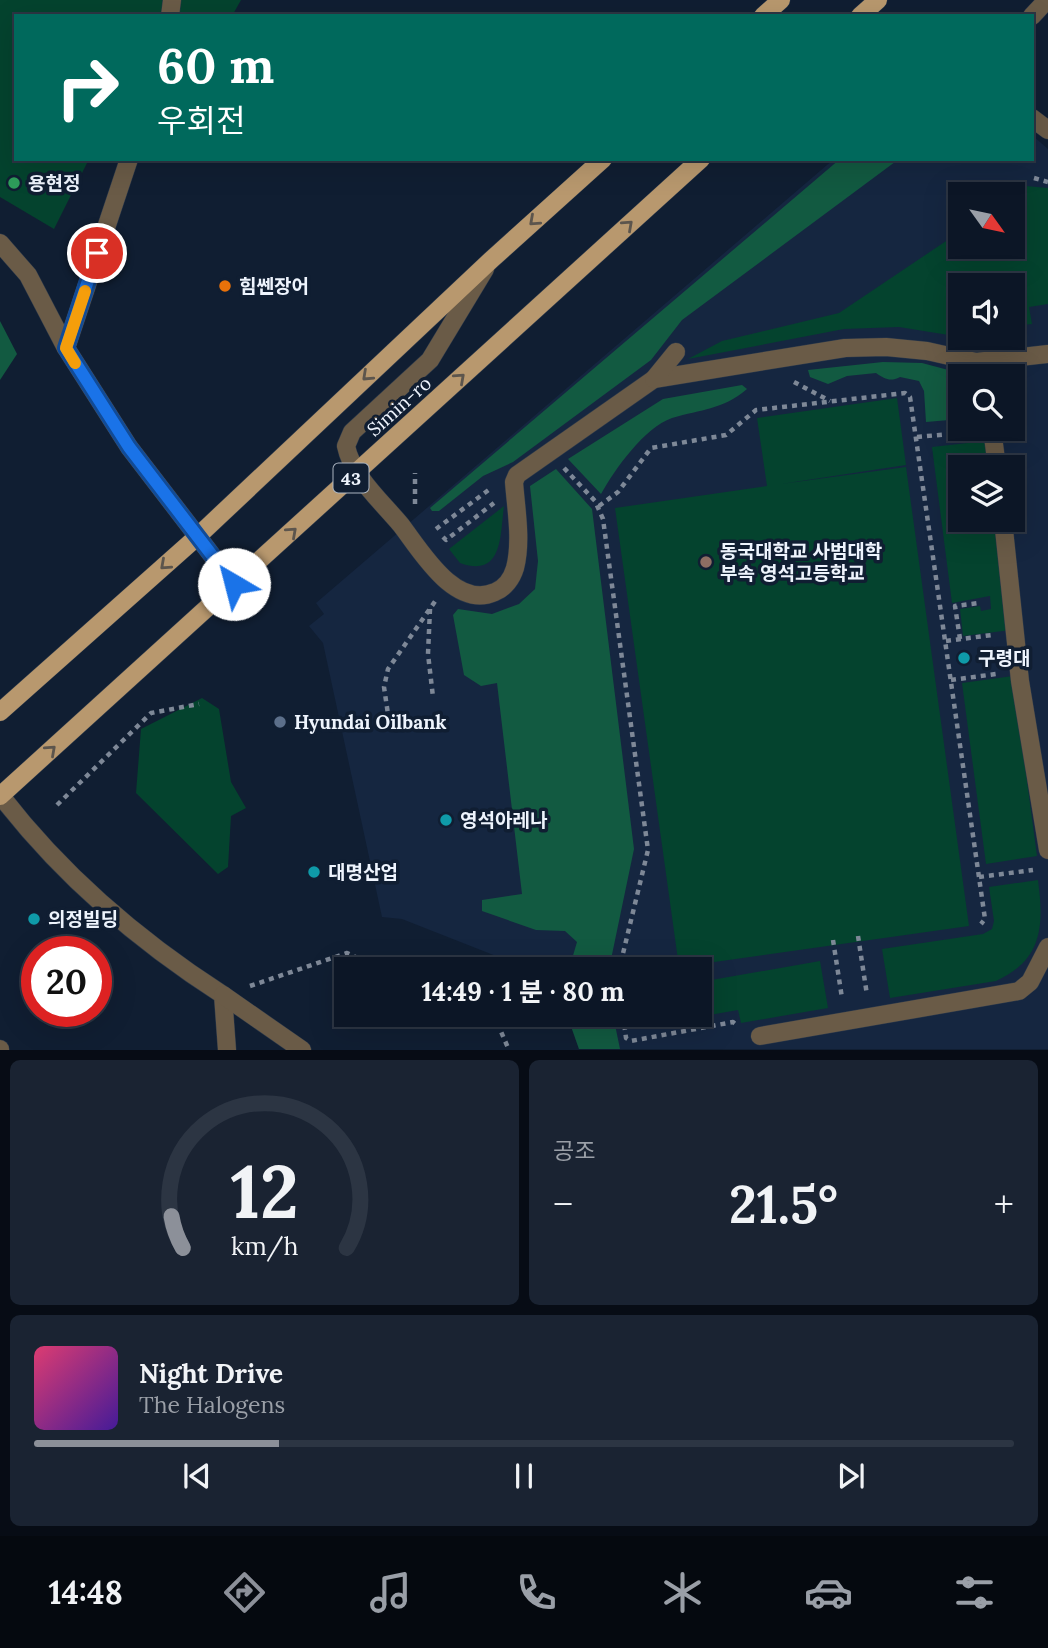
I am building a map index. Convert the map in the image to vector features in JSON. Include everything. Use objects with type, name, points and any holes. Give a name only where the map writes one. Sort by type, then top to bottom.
[{"type":"main road","points":[[766,14],[781,0]]},
{"type":"main road","points":[[862,14],[878,0]]},
{"type":"main road","points":[[0,712],[198,536],[491,260],[601,161]]},
{"type":"main road","name":"Simin-ro","points":[[0,796],[699,161]]},
{"type":"street","points":[[1034,14],[1047,0]]},
{"type":"street","points":[[66,348],[128,161]]},
{"type":"street","points":[[0,243],[28,275],[66,348],[129,447],[234,584]]},
{"type":"street","points":[[491,260],[430,360],[347,439],[348,457],[357,472],[448,582],[475,595],[498,591],[506,584],[516,559],[514,482],[517,475],[654,379],[676,352]]},
{"type":"street","points":[[654,379],[845,348],[914,349],[964,364]]},
{"type":"street","points":[[1003,364],[1048,354]]},
{"type":"street","points":[[1004,532],[1020,681],[1048,850]]},
{"type":"street","points":[[0,796],[33,837],[122,921],[170,961],[302,1049]]},
{"type":"street","points":[[760,1036],[1013,993],[1030,982],[1048,947]]},
{"type":"street","points":[[223,995],[227,1049]]},
{"type":"path","points":[[1034,178],[1048,182]]},
{"type":"path","points":[[789,379],[831,401]]},
{"type":"path","points":[[599,506],[618,492],[651,448],[726,435],[756,410],[905,393],[910,397],[985,919],[981,924]]},
{"type":"path","points":[[916,437],[948,434]]},
{"type":"path","points":[[561,465],[599,506],[648,850],[622,957]]},
{"type":"path","points":[[436,529],[489,488]]},
{"type":"path","points":[[446,540],[498,499]]},
{"type":"path","points":[[389,721],[384,687],[388,669],[448,582]]},
{"type":"path","points":[[960,639],[956,607],[979,603]]},
{"type":"path","points":[[430,608],[428,654],[433,697]]},
{"type":"path","points":[[946,641],[1006,634]]},
{"type":"path","points":[[951,680],[999,673]]},
{"type":"path","points":[[57,805],[151,713],[199,704]]},
{"type":"path","points":[[979,877],[1037,869]]},
{"type":"path","points":[[858,936],[869,1003]]},
{"type":"path","points":[[833,940],[843,1007]]},
{"type":"path","points":[[334,957],[346,953],[355,957]]},
{"type":"path","points":[[223,995],[334,957]]},
{"type":"path","points":[[712,1026],[733,1022],[747,1038],[760,1036]]},
{"type":"path","points":[[499,1027],[509,1049]]},
{"type":"path","points":[[625,1027],[626,1038],[631,1041],[706,1027]]},
{"type":"shaded area","name":"동국대학교 사범대학 부속 영석고등학교","points":[[1034,137],[1048,149],[1048,1049],[579,1049],[571,1027],[712,1027],[712,957],[499,957],[402,919],[382,917],[323,643],[309,626],[324,614],[316,603],[832,161],[1034,161]]},
{"type":"green space","points":[[0,0],[241,0],[233,14],[14,14],[14,161],[88,161],[54,229],[0,197]]},
{"type":"green space","points":[[838,161],[896,161],[682,320],[651,360],[513,462],[483,476],[439,511],[432,511],[430,508]]},
{"type":"green space","points":[[1026,186],[1048,188],[1048,304],[1029,307],[1032,324],[1025,325],[1025,273],[948,273],[948,335],[899,327],[844,329],[688,359],[722,341],[839,313],[948,240],[948,259],[1026,259]]},
{"type":"green space","points":[[0,321],[17,354],[0,380]]},
{"type":"green space","points":[[883,362],[922,363],[948,370],[948,420],[926,422],[924,391],[919,381],[900,377],[888,379],[876,373],[847,376],[828,384],[810,377],[808,370]]},
{"type":"green space","points":[[742,385],[747,389],[729,401],[661,423],[641,440],[622,462],[601,494],[568,459],[663,399]]},
{"type":"green space","points":[[897,398],[906,465],[781,484],[906,467],[969,926],[712,962],[712,957],[678,957],[615,508],[767,486],[757,418]]},
{"type":"green space","points":[[986,441],[988,455],[948,455],[948,532],[999,532],[1011,630],[963,636],[960,609],[980,606],[981,611],[991,609],[990,596],[952,603],[932,447]]},
{"type":"green space","points":[[556,469],[592,509],[634,849],[612,957],[573,957],[577,942],[565,931],[536,930],[482,911],[482,900],[522,894],[497,683],[481,686],[464,675],[453,615],[458,609],[492,614],[519,604],[535,589],[538,561],[530,486]]},
{"type":"green space","points":[[504,506],[500,541],[492,559],[484,565],[460,563],[449,549]]},
{"type":"green space","points":[[1013,676],[1037,856],[986,864],[962,683]]},
{"type":"green space","points":[[202,698],[219,709],[231,782],[246,808],[231,816],[228,867],[218,874],[136,793],[141,729]]},
{"type":"green space","points":[[1038,880],[1041,912],[1037,940],[1032,952],[1012,972],[996,981],[890,998],[882,949],[983,934],[992,929],[994,921],[989,887]]},
{"type":"green space","points":[[820,961],[828,1008],[741,1023],[738,1010],[712,1015],[712,980]]},
{"type":"green space","points":[[571,1027],[615,1027],[620,1049],[579,1049]]},
{"type":"slow traffic","points":[[75,363],[66,348],[85,291]]},
{"type":"place","name":"용현정","points":[[14,183]]},
{"type":"place","name":"힘쎈장어","points":[[225,286]]},
{"type":"place","name":"동국대학교 사범대학 부속 영석고등학교","points":[[706,562]]},
{"type":"place","name":"구령대","points":[[964,658]]},
{"type":"place","name":"Hyundai Oilbank","points":[[280,722]]},
{"type":"place","name":"영석아레나","points":[[446,820]]},
{"type":"place","name":"대명산업","points":[[314,872]]},
{"type":"place","name":"의정빌딩","points":[[34,919]]},
{"type":"route","points":[[97,253],[66,348],[129,447],[234,584]]}]
